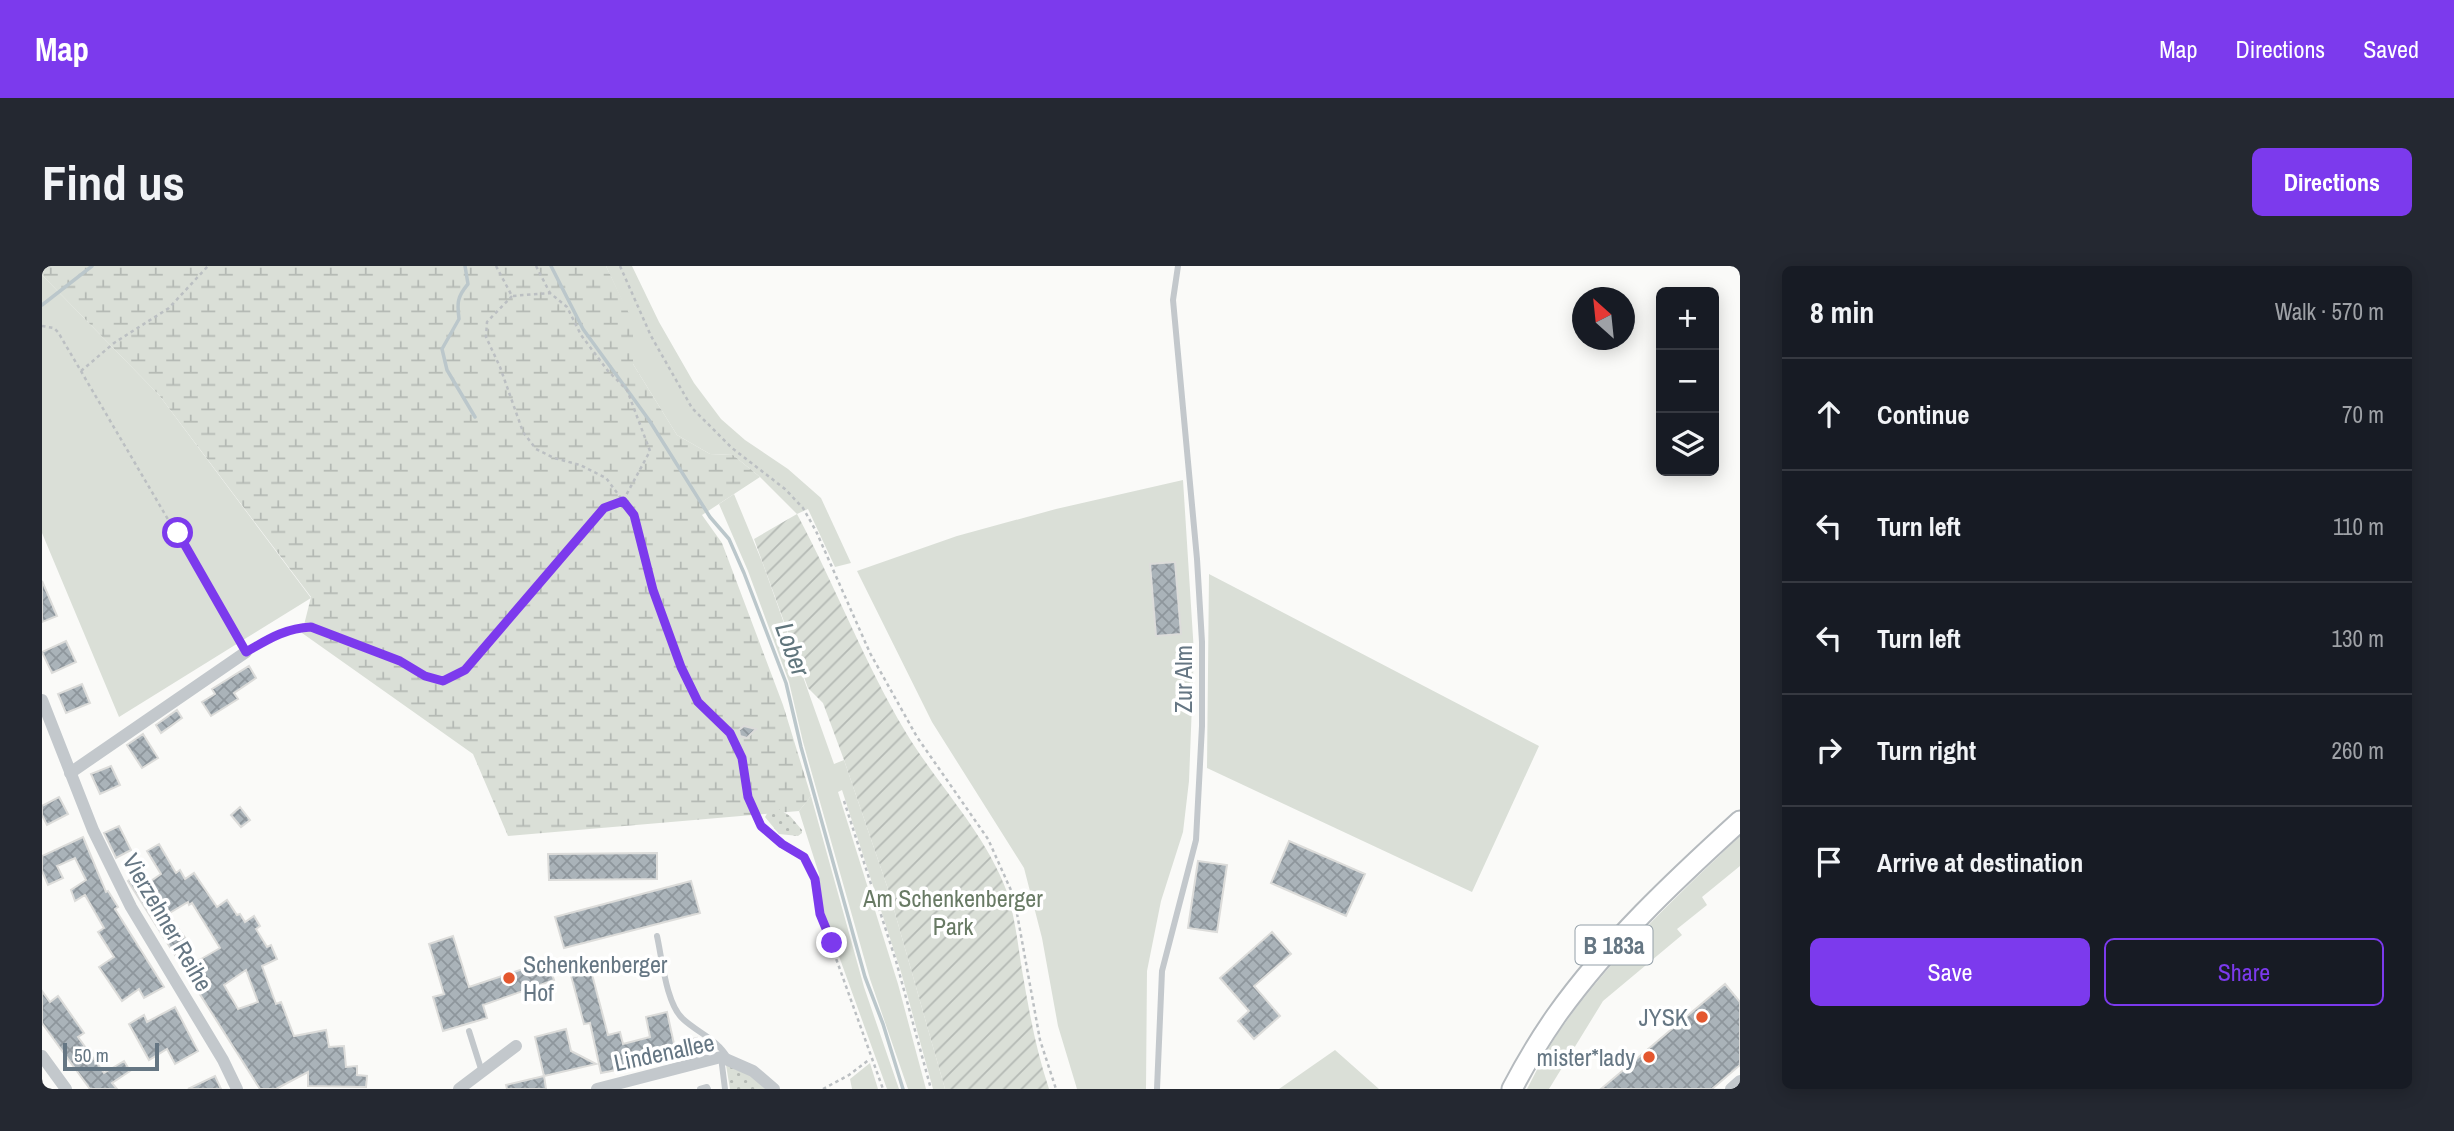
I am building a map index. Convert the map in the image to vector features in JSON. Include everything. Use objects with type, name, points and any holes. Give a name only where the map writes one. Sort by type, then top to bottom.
[{"type":"main road","name":"B 183a","points":[[1511,1089],[1556,1016],[1622,936],[1685,871],[1740,821]]},
{"type":"street","points":[[70,773],[246,652]]},
{"type":"street","name":"Vierzehner Reihe","points":[[42,700],[93,830],[131,907],[223,1060],[237,1089]]},
{"type":"street","points":[[459,1089],[516,1046]]},
{"type":"street","points":[[42,1056],[66,1089]]},
{"type":"street","name":"Lindenallee","points":[[597,1089],[725,1059],[753,1071],[774,1089]]},
{"type":"street","points":[[1731,1089],[1740,1081]]},
{"type":"lane","name":"Zur Alm","points":[[1157,1089],[1163,971],[1196,840],[1202,726],[1202,642],[1197,559],[1173,300],[1178,266]]},
{"type":"lane","points":[[656,936],[673,1008],[682,1019],[720,1045],[725,1059],[725,1089]]},
{"type":"lane","points":[[469,1031],[482,1072]]},
{"type":"lane","points":[[700,1089],[708,1089]]},
{"type":"path","points":[[81,371],[114,343],[169,308],[208,266]]},
{"type":"path","points":[[496,266],[512,296]]},
{"type":"path","points":[[42,326],[54,328],[81,371],[246,652],[277,634],[295,628],[311,627],[400,661],[425,676],[443,681],[465,670],[604,508],[623,501],[650,451],[627,390],[608,371],[581,335],[567,307],[550,293],[536,266]]},
{"type":"path","points":[[620,266],[651,335],[692,408],[732,448],[785,489],[803,508],[816,531],[870,653],[917,737],[988,839],[1014,897],[1040,1040],[1056,1089]]},
{"type":"path","points":[[550,293],[512,296],[487,322],[486,337],[500,367],[523,432],[536,449],[606,478],[634,515],[653,590],[681,667],[698,702],[730,733],[742,758],[748,797],[761,826],[782,844],[804,857],[815,879],[820,914],[883,1089]]},
{"type":"path","points":[[844,801],[896,961],[931,1089]]},
{"type":"path","points":[[823,1089],[849,1075],[871,1058]]},
{"type":"green space","points":[[42,266],[606,266],[633,322],[633,364],[677,435],[710,454],[733,455],[760,477],[702,515],[722,543],[783,705],[811,796],[799,811],[508,836],[473,754],[302,633],[311,597],[159,395],[42,275]]},
{"type":"green space","points":[[606,266],[632,266],[659,322],[694,383],[721,419],[745,440],[788,469],[821,498],[851,563],[835,567],[808,509],[797,514],[760,477],[733,455],[710,454],[677,435],[633,364],[632,322]]},
{"type":"green space","points":[[42,275],[159,395],[311,598],[119,717],[42,533]]},
{"type":"green space","points":[[1183,480],[1194,653],[1189,781],[1183,832],[1161,901],[1147,971],[1146,1089],[1077,1089],[1058,1026],[1042,938],[1024,868],[932,722],[857,571],[957,536],[1056,509]]},
{"type":"green space","points":[[734,494],[763,564],[834,764],[844,760],[889,892],[945,1089],[933,1089],[901,972],[842,790],[838,792],[898,984],[926,1089],[908,1089],[870,979],[803,742],[789,682],[748,571],[719,504]]},
{"type":"green space","name":"Am Schenkenberger Park","points":[[797,514],[890,705],[918,751],[974,829],[998,870],[1012,911],[1033,1030],[1049,1089],[945,1089],[889,892],[844,760],[823,703],[808,688],[754,539]]},
{"type":"green space","points":[[1209,574],[1539,746],[1472,892],[1207,768]]},
{"type":"green space","points":[[811,796],[864,987],[899,1089],[887,1089],[823,912],[819,874],[799,811]]},
{"type":"green space","points":[[772,805],[790,816],[802,833],[798,836],[779,834],[765,817]]},
{"type":"green space","points":[[1740,836],[1740,866],[1702,897],[1707,905],[1677,929],[1682,935],[1603,1001],[1549,1089],[1527,1089],[1558,1033],[1599,980],[1644,930]]},
{"type":"green space","points":[[1335,1050],[1379,1089],[1279,1089]]},
{"type":"green space","points":[[870,1063],[878,1089],[852,1089],[850,1079]]},
{"type":"green space","points":[[726,1065],[750,1075],[765,1089],[730,1089]]},
{"type":"building","points":[[1175,562],[1181,634],[1156,636],[1150,564]]},
{"type":"building","points":[[42,581],[57,616],[42,622]]},
{"type":"building","points":[[66,641],[76,662],[52,673],[42,652]]},
{"type":"building","points":[[249,666],[256,678],[234,693],[238,699],[211,716],[202,702],[215,694],[212,689]]},
{"type":"building","points":[[82,684],[90,703],[66,713],[58,694]]},
{"type":"building","points":[[177,710],[182,718],[161,733],[156,725]]},
{"type":"building","points":[[744,726],[756,729],[747,738],[740,736],[739,730]]},
{"type":"building","points":[[143,734],[158,758],[142,768],[127,745]]},
{"type":"building","points":[[111,766],[120,785],[100,794],[91,774]]},
{"type":"building","points":[[59,797],[68,814],[47,825],[42,815],[42,806]]},
{"type":"building","points":[[240,807],[250,820],[241,827],[231,815]]},
{"type":"building","points":[[119,826],[131,850],[116,858],[104,833]]},
{"type":"building","points":[[83,837],[106,892],[108,891],[118,907],[115,909],[164,987],[144,998],[139,989],[122,1001],[99,967],[114,957],[98,932],[104,928],[85,895],[75,901],[71,890],[86,880],[75,858],[57,866],[63,878],[48,885],[42,871],[42,856]]},
{"type":"building","points":[[1289,841],[1365,874],[1346,916],[1271,883]]},
{"type":"building","points":[[159,844],[176,873],[180,870],[185,879],[194,873],[217,907],[227,900],[245,922],[254,916],[260,926],[256,929],[267,947],[271,945],[277,959],[262,966],[276,1004],[281,1002],[294,1036],[326,1030],[329,1047],[344,1046],[346,1067],[357,1066],[357,1075],[367,1076],[366,1087],[308,1086],[308,1072],[276,1089],[260,1089],[128,881],[135,876],[142,887],[161,874],[147,851]],"holes":[[[188,902],[189,905],[192,903],[220,948],[196,962],[184,944],[188,942],[168,914]],[[246,970],[258,1002],[238,1009],[224,985]]]},
{"type":"building","points":[[657,853],[657,879],[549,880],[548,854]]},
{"type":"building","points":[[1198,861],[1227,865],[1217,932],[1188,928]]},
{"type":"building","points":[[691,881],[700,913],[564,948],[555,917]]},
{"type":"building","points":[[1272,932],[1291,954],[1254,986],[1280,1016],[1254,1039],[1238,1021],[1249,1011],[1220,978]]},
{"type":"building","name":"Schenkenberger Hof","points":[[453,936],[469,987],[547,961],[554,980],[483,1005],[487,1018],[443,1031],[433,997],[444,994],[429,944]]},
{"type":"building","points":[[589,963],[608,1035],[620,1032],[623,1044],[650,1037],[646,1017],[667,1012],[674,1044],[697,1038],[701,1053],[601,1073],[590,1023],[584,1024],[569,968]]},
{"type":"building","points":[[1725,984],[1740,1002],[1740,1065],[1712,1089],[1601,1089]]},
{"type":"building","points":[[42,991],[50,1002],[58,996],[84,1033],[78,1037],[104,1073],[124,1061],[130,1071],[112,1083],[117,1089],[90,1089],[42,1023]]},
{"type":"building","points":[[175,1007],[198,1051],[175,1064],[167,1049],[149,1060],[129,1024],[144,1015],[147,1022]]},
{"type":"building","points":[[566,1029],[571,1051],[596,1064],[544,1076],[535,1037]]},
{"type":"building","points":[[215,1076],[221,1089],[188,1089]]},
{"type":"building","points":[[544,1076],[546,1089],[507,1089],[506,1085]]},
{"type":"waterway","points":[[42,305],[92,266]]},
{"type":"waterway","points":[[465,266],[468,284],[459,300],[459,319],[442,349],[447,370],[475,417]]},
{"type":"waterway","name":"Lober","points":[[551,266],[583,329],[649,420],[710,517],[729,539],[744,573],[786,683],[801,747],[865,977],[903,1089]]},
{"type":"place","name":"Schenkenberger Hof","points":[[509,978]]},
{"type":"place","name":"JYSK","points":[[1702,1017]]},
{"type":"place","name":"mister*lady","points":[[1649,1057]]},
{"type":"route","points":[[178,533],[246,652],[277,634],[295,628],[311,627],[400,661],[425,676],[443,681],[465,670],[604,508],[623,501],[634,515],[653,590],[681,667],[698,702],[730,733],[742,758],[748,797],[761,826],[782,844],[804,857],[815,879],[820,914],[832,943]]}]
